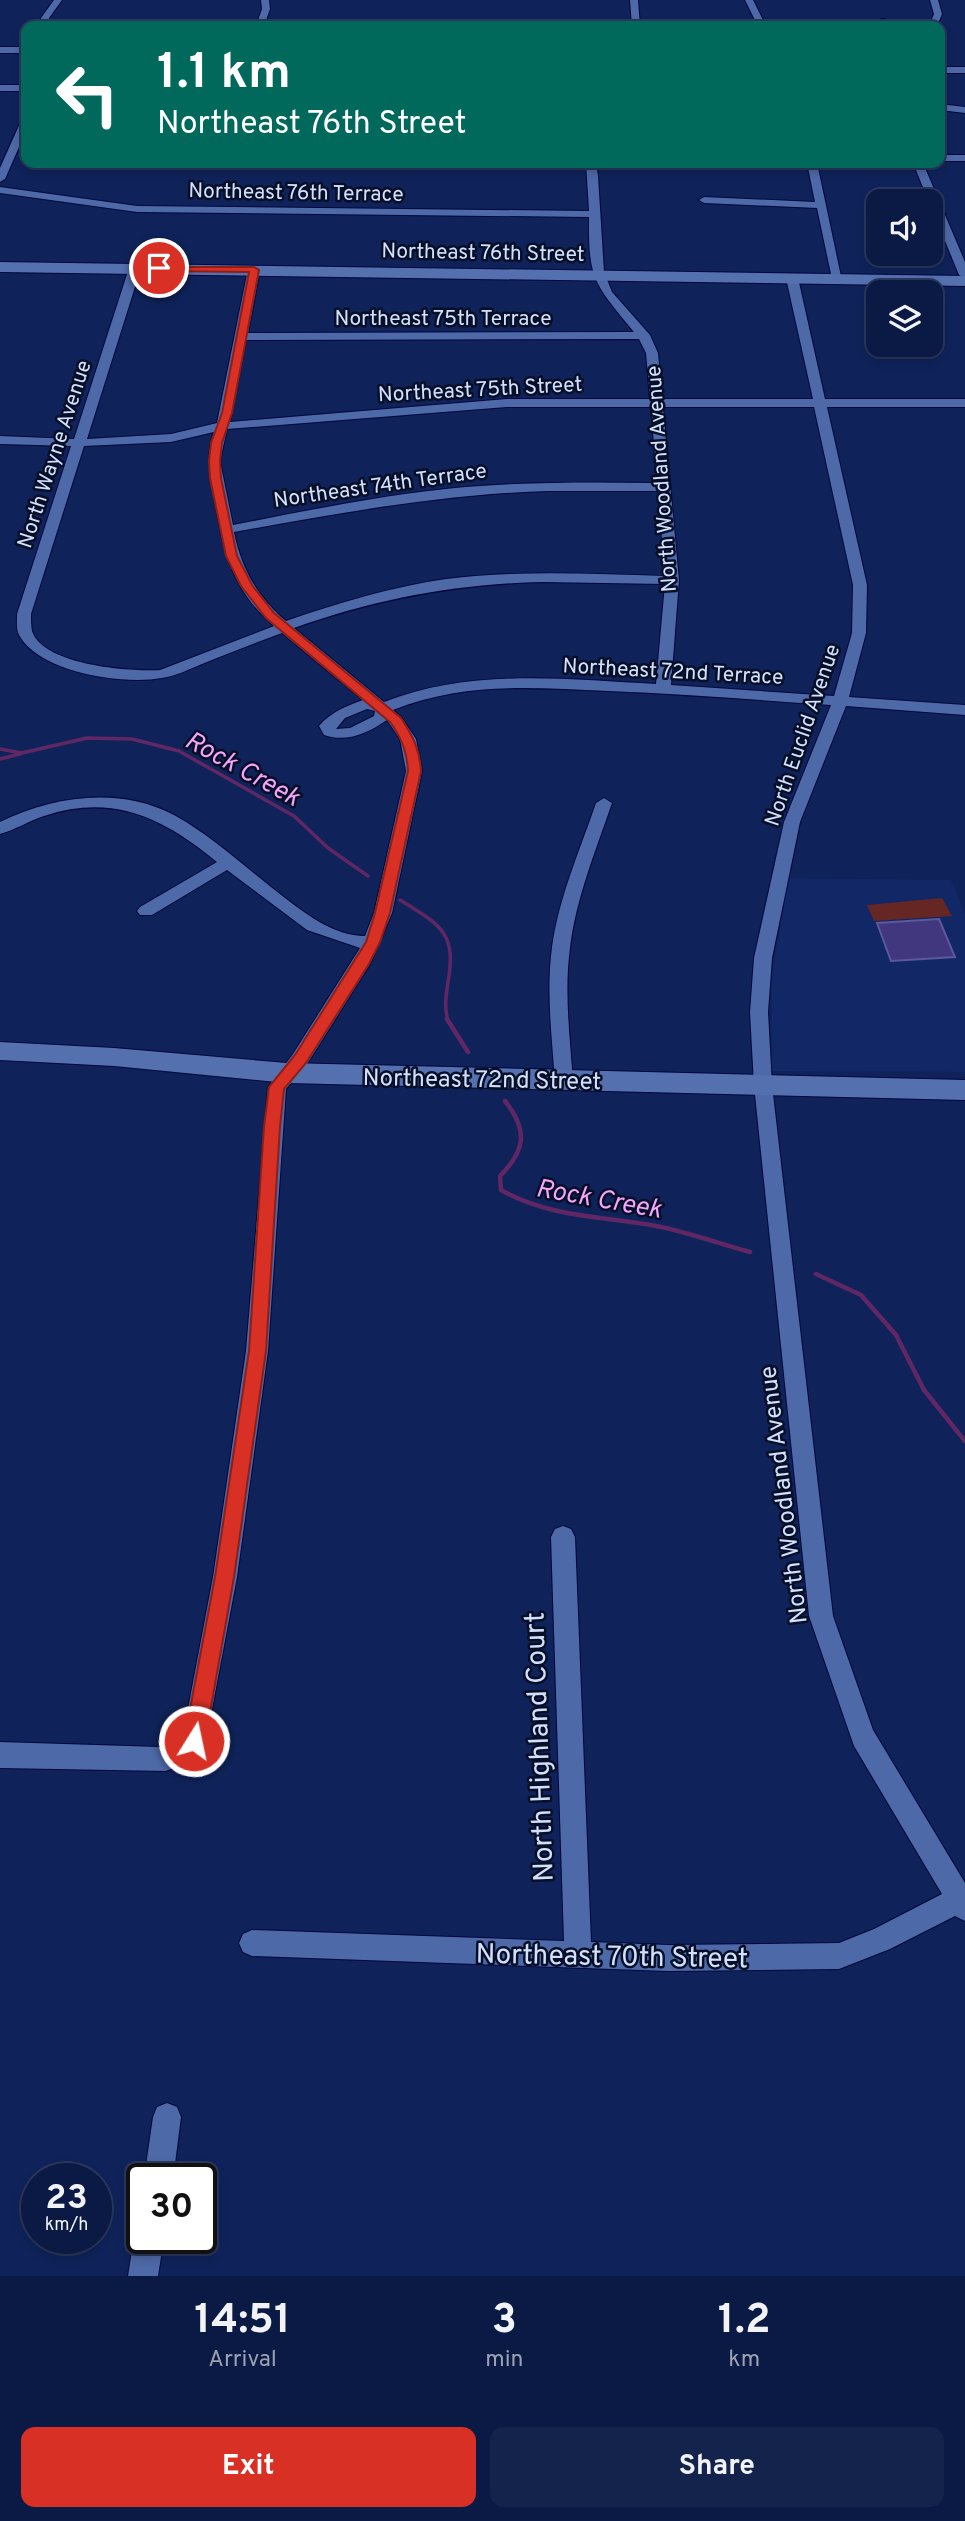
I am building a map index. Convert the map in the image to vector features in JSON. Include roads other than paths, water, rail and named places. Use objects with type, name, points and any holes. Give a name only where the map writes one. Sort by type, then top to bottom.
[{"type":"street","points":[[45,21],[58,0]]},
{"type":"street","points":[[262,21],[266,9],[265,0]]},
{"type":"street","points":[[634,0],[636,21]]},
{"type":"street","points":[[749,0],[760,21]]},
{"type":"street","points":[[934,0],[938,15],[935,21]]},
{"type":"street","points":[[0,50],[21,50]]},
{"type":"street","points":[[945,70],[965,71]]},
{"type":"street","points":[[0,88],[21,88]]},
{"type":"street","points":[[945,108],[965,110]]},
{"type":"street","points":[[5,136],[21,136]]},
{"type":"street","points":[[0,179],[21,140]]},
{"type":"street","points":[[945,158],[965,158]]},
{"type":"street","name":"North Woodland Avenue","points":[[591,168],[598,275],[609,296],[644,335],[652,353],[666,487],[672,580],[663,688]]},
{"type":"street","points":[[812,168],[838,279]]},
{"type":"street","points":[[920,168],[965,275]]},
{"type":"street","name":"Northeast 76th Terrace","points":[[0,190],[41,192],[102,205],[137,209],[593,214]]},
{"type":"street","points":[[704,200],[821,205]]},
{"type":"street","name":"Northeast 76th Street","points":[[0,267],[965,281]]},
{"type":"street","name":"North Wayne Avenue","points":[[135,268],[24,614],[25,633],[38,648],[69,663],[122,676],[145,676],[162,674],[284,628]]},
{"type":"street","points":[[0,1755],[145,1758],[158,1761],[184,1752],[194,1741],[225,1577],[257,1351],[277,1087],[300,1059],[373,942],[383,913],[414,771],[408,739],[396,720],[284,628],[257,601],[242,579],[232,556],[215,461],[221,426],[227,413],[254,270]]},
{"type":"street","name":"North Euclid Avenue","points":[[763,1085],[759,1012],[763,958],[792,822],[840,703],[859,633],[860,585],[792,278]]},
{"type":"street","name":"Northeast 75th Terrace","points":[[242,337],[644,335]]},
{"type":"street","name":"Northeast 75th Street","points":[[0,440],[79,442],[172,437],[221,426],[483,404],[821,401],[965,403]]},
{"type":"street","name":"Northeast 74th Terrace","points":[[226,530],[448,493],[563,486],[666,487]]},
{"type":"street","points":[[284,628],[361,601],[442,584],[516,578],[672,580]]},
{"type":"street","name":"Northeast 72nd Terrace","points":[[383,708],[429,691],[481,681],[663,688],[840,703],[965,710]]},
{"type":"street","points":[[564,1082],[560,1030],[561,947],[567,919],[604,803]]},
{"type":"street","points":[[0,829],[24,817],[67,805],[119,804],[164,817],[305,922],[360,944],[373,942]]},
{"type":"street","points":[[146,911],[228,863]]},
{"type":"street","name":"Northeast 72nd Street","points":[[0,1051],[114,1057],[287,1073],[965,1090]]},
{"type":"street","name":"North Woodland Avenue","points":[[763,1085],[821,1616],[863,1737],[962,1903]]},
{"type":"street","name":"North Highland Court","points":[[563,1537],[578,1955]]},
{"type":"street","name":"Northeast 70th Street","points":[[252,1943],[668,1958],[839,1956],[962,1903]]},
{"type":"street","points":[[160,2163],[167,2117]]},
{"type":"street","points":[[144,2276],[147,2254]]},
{"type":"waterway","name":"Rock Creek","points":[[0,749],[22,753],[87,738],[132,739],[179,751],[294,816],[328,848],[368,876]]},
{"type":"waterway","points":[[0,759],[20,754]]},
{"type":"waterway","name":"Rock Creek","points":[[400,900],[426,916],[447,941],[450,952],[446,1001],[448,1020]]},
{"type":"waterway","name":"Rock Creek","points":[[448,1020],[468,1052]]},
{"type":"waterway","name":"Rock Creek","points":[[505,1101],[518,1121],[521,1140],[515,1157],[500,1176],[501,1190],[537,1206],[556,1211],[664,1228],[750,1252]]},
{"type":"waterway","name":"Rock Creek","points":[[816,1274],[861,1295],[896,1335],[924,1390],[965,1441]]}]
